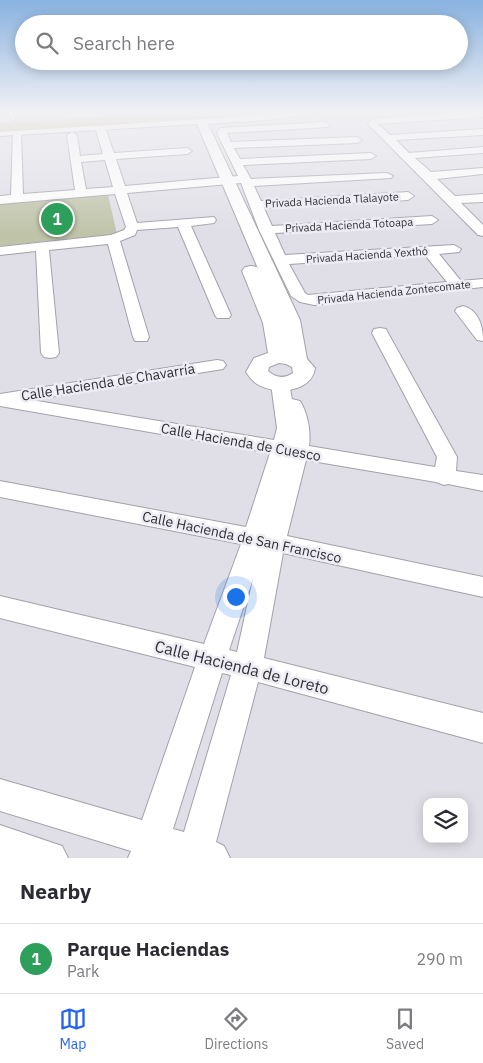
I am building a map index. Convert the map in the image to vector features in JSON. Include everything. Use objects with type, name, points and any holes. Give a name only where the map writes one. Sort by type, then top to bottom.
[{"type":"street","points":[[16,152],[16,199]]},
{"type":"street","points":[[75,152],[80,193]]},
{"type":"street","points":[[109,152],[115,175],[125,197],[123,234],[142,337]]},
{"type":"street","points":[[119,152],[133,188]]},
{"type":"street","points":[[76,159],[168,152]]},
{"type":"street","points":[[149,849],[212,659],[264,540],[290,450],[286,428],[286,371],[290,320],[208,152]]},
{"type":"street","points":[[232,152],[280,260]]},
{"type":"street","points":[[402,152],[483,232]]},
{"type":"street","points":[[406,156],[457,152]]},
{"type":"street","points":[[237,162],[371,156]]},
{"type":"street","points":[[115,175],[122,157]]},
{"type":"street","points":[[353,157],[370,177]]},
{"type":"street","points":[[428,176],[483,171]]},
{"type":"street","points":[[125,197],[133,188],[221,181],[387,176]]},
{"type":"street","points":[[0,200],[80,193],[125,197]]},
{"type":"street","name":"Privada Hacienda Tlalayote","points":[[255,205],[408,196]]},
{"type":"street","points":[[384,198],[406,222]]},
{"type":"street","points":[[452,200],[483,198]]},
{"type":"street","points":[[0,251],[123,234],[183,222],[210,220]]},
{"type":"street","name":"Privada Hacienda Totoapa","points":[[266,230],[432,220]]},
{"type":"street","points":[[183,222],[223,315]]},
{"type":"street","points":[[42,246],[50,353]]},
{"type":"street","name":"Privada Hacienda Yexthó","points":[[280,260],[454,249]]},
{"type":"street","points":[[429,251],[457,285]]},
{"type":"street","name":"Privada Hacienda Zontecomate","points":[[280,260],[299,296],[305,299],[314,300],[483,283]]},
{"type":"street","points":[[463,311],[483,336]]},
{"type":"street","points":[[380,333],[447,458],[444,478]]},
{"type":"street","name":"Calle Hacienda de Chavarría","points":[[0,399],[217,365]]},
{"type":"street","name":"Calle Hacienda de Cuesco","points":[[0,399],[483,484]]},
{"type":"street","name":"Calle Hacienda de San Francisco","points":[[0,489],[264,540],[483,587]]},
{"type":"street","points":[[0,795],[149,849],[200,856],[248,667],[264,540]]},
{"type":"street","name":"Calle Hacienda de Loreto","points":[[0,608],[248,667],[483,728]]},
{"type":"street","points":[[0,842],[50,858]]},
{"type":"green space","points":[[108,195],[117,234],[0,246],[0,204]]},
{"type":"place","name":"Parque Haciendas","points":[[57,219]]}]
